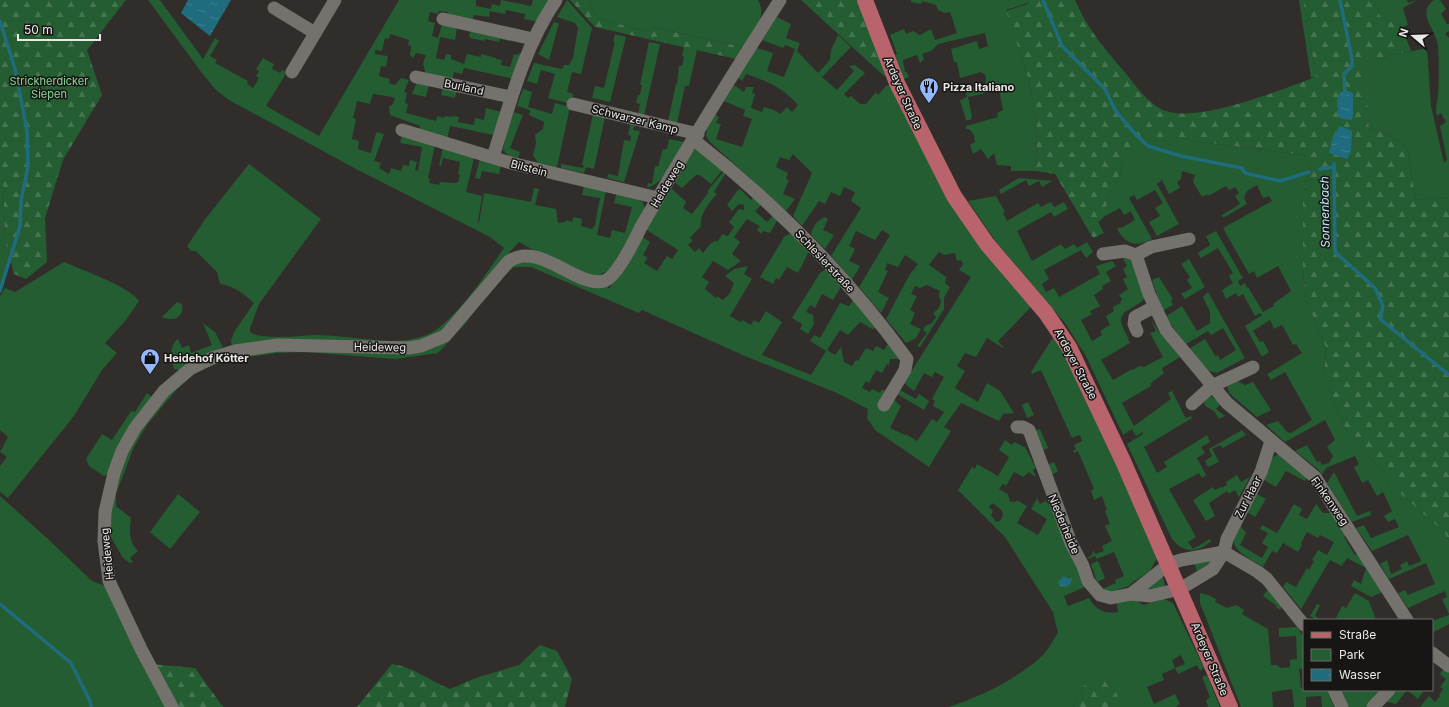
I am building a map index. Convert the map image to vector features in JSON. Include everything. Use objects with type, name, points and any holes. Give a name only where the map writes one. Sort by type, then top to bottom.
[{"type":"main road","name":"Ardeyer Straße","points":[[865,0],[897,83],[943,177],[968,219],[986,244],[1046,313],[1069,347],[1100,410],[1169,564],[1230,707]]},
{"type":"street","points":[[292,72],[335,0]]},
{"type":"street","points":[[493,157],[511,98],[533,40],[556,0]]},
{"type":"street","name":"Heideweg","points":[[172,707],[141,649],[109,581],[104,541],[105,512],[108,490],[122,451],[135,428],[164,391],[190,369],[212,358],[235,350],[278,344],[394,348],[421,346],[445,336],[508,262],[516,257],[524,256],[538,258],[590,281],[604,281],[610,277],[626,255],[658,198],[780,0]]},
{"type":"street","points":[[274,8],[315,33]]},
{"type":"street","points":[[442,19],[533,40]]},
{"type":"street","name":"Burland","points":[[416,77],[511,98]]},
{"type":"street","name":"Schwarzer Kamp","points":[[573,104],[696,137]]},
{"type":"street","name":"Bilstein","points":[[402,130],[557,175],[658,198]]},
{"type":"street","name":"Schlesierstraße","points":[[696,137],[779,211],[849,286],[907,359],[906,370],[884,405]]},
{"type":"street","points":[[1103,254],[1126,251],[1136,255],[1151,247],[1189,239]]},
{"type":"street","name":"Finkenweg","points":[[1136,255],[1154,307],[1166,330],[1212,386],[1271,441],[1315,477],[1406,619]]},
{"type":"street","points":[[1137,330],[1134,324],[1135,317],[1154,307]]},
{"type":"street","points":[[1192,404],[1212,386],[1253,367]]},
{"type":"street","name":"Niederheide","points":[[1017,427],[1023,427],[1029,430],[1072,547],[1094,589],[1100,595],[1111,598],[1132,594],[1150,596],[1180,589]]},
{"type":"street","name":"Zur Haar","points":[[1180,589],[1213,569],[1224,552],[1227,539],[1261,472],[1271,441]]},
{"type":"street","points":[[1169,564],[1181,560],[1224,552],[1267,579],[1303,624]]},
{"type":"street","name":"Niederheide","points":[[1132,594],[1169,564]]},
{"type":"street","points":[[1433,654],[1449,666]]},
{"type":"street","points":[[1334,691],[1342,707]]},
{"type":"street","points":[[1374,707],[1387,691]]},
{"type":"green space","name":"Strickherdicker Siepen","points":[[0,0],[126,0],[87,50],[102,95],[63,160],[45,218],[47,262],[26,279],[14,274],[5,240],[3,181],[0,185]]},
{"type":"green space","points":[[148,0],[160,0],[203,59],[215,38],[219,41],[210,56],[217,60],[215,63],[248,81],[247,84],[253,88],[259,78],[256,76],[259,71],[256,69],[263,58],[274,64],[272,69],[280,73],[282,70],[287,72],[266,106],[319,136],[399,0],[476,0],[476,6],[491,9],[492,4],[500,6],[501,0],[531,6],[533,0],[552,0],[539,22],[524,19],[525,14],[506,10],[505,14],[490,11],[489,17],[474,15],[472,22],[448,17],[448,12],[439,11],[438,14],[430,12],[428,21],[435,23],[432,36],[438,38],[442,24],[457,28],[455,40],[440,37],[436,58],[444,60],[446,54],[451,55],[451,59],[464,64],[467,54],[481,57],[481,54],[502,60],[501,65],[510,67],[514,54],[518,55],[519,53],[524,55],[514,79],[464,68],[462,74],[454,72],[452,81],[426,76],[423,63],[426,55],[416,53],[413,58],[410,55],[411,46],[408,45],[409,40],[390,34],[389,39],[385,38],[382,51],[375,50],[375,54],[388,56],[386,67],[381,66],[379,76],[390,79],[389,83],[395,85],[401,78],[409,80],[404,92],[407,93],[405,103],[408,104],[406,113],[436,121],[437,116],[444,118],[445,116],[459,117],[458,122],[474,125],[475,118],[484,120],[486,108],[502,112],[494,135],[450,126],[447,140],[420,130],[420,126],[390,115],[389,107],[393,104],[395,99],[392,97],[373,94],[370,104],[357,101],[353,118],[356,119],[352,139],[359,141],[358,149],[371,153],[376,133],[384,134],[374,161],[381,163],[379,168],[389,174],[391,168],[401,171],[403,165],[409,166],[410,160],[417,162],[415,170],[418,171],[422,147],[400,143],[402,135],[435,145],[428,178],[430,179],[429,183],[439,185],[440,182],[458,182],[460,175],[458,174],[460,162],[443,158],[441,166],[439,166],[443,147],[474,158],[466,192],[482,196],[479,223],[484,193],[531,202],[534,188],[539,189],[535,205],[556,209],[558,223],[565,222],[566,220],[572,222],[574,217],[582,219],[581,226],[592,229],[595,225],[600,198],[582,195],[584,185],[606,191],[597,235],[610,238],[612,230],[625,233],[632,207],[614,203],[617,192],[643,202],[645,211],[610,270],[601,274],[609,289],[641,236],[650,242],[643,255],[648,258],[644,263],[657,271],[667,256],[672,259],[678,250],[645,229],[669,186],[686,202],[683,208],[692,214],[708,193],[708,190],[725,170],[727,171],[714,192],[717,194],[708,204],[703,213],[701,226],[690,238],[693,240],[688,245],[695,252],[699,248],[703,253],[711,243],[718,241],[722,234],[728,236],[734,227],[729,222],[739,209],[744,210],[744,205],[739,204],[732,211],[727,205],[740,189],[751,200],[755,195],[763,203],[755,211],[767,222],[775,214],[778,219],[770,233],[763,231],[761,234],[757,230],[760,226],[747,219],[734,237],[740,242],[732,254],[741,261],[728,270],[713,261],[702,277],[709,282],[705,289],[716,298],[717,296],[723,300],[730,293],[734,283],[725,276],[734,269],[748,266],[744,274],[752,279],[730,316],[751,325],[754,320],[759,323],[766,311],[782,322],[762,355],[811,375],[826,351],[810,341],[814,335],[820,338],[840,303],[849,306],[854,298],[875,328],[872,329],[860,322],[848,335],[840,330],[827,350],[835,355],[841,347],[844,362],[852,366],[856,360],[858,361],[866,348],[873,351],[876,346],[884,350],[889,342],[882,337],[884,333],[899,359],[890,359],[889,365],[887,364],[882,373],[876,370],[869,383],[866,381],[862,388],[870,392],[872,389],[880,393],[882,389],[890,395],[901,406],[890,428],[905,435],[906,434],[917,441],[932,419],[937,422],[944,412],[933,406],[935,401],[932,399],[944,377],[935,372],[932,377],[924,373],[914,391],[904,383],[971,277],[959,270],[963,264],[961,260],[957,261],[955,253],[944,255],[939,252],[929,265],[946,277],[945,283],[950,287],[944,298],[944,309],[920,347],[917,346],[927,333],[923,330],[926,325],[931,324],[936,317],[933,313],[939,308],[941,301],[939,296],[940,291],[927,285],[920,288],[915,286],[911,294],[917,296],[910,310],[915,313],[910,324],[921,329],[916,338],[906,343],[886,319],[910,274],[918,264],[905,255],[898,267],[887,263],[885,270],[888,271],[878,292],[889,298],[881,313],[859,287],[890,235],[882,230],[875,240],[856,231],[849,246],[855,249],[849,261],[860,266],[852,280],[831,256],[861,208],[851,201],[855,192],[844,187],[840,196],[831,192],[825,204],[819,201],[802,226],[793,216],[812,173],[793,154],[789,160],[780,157],[776,167],[788,173],[786,179],[789,180],[783,194],[795,199],[786,211],[710,142],[706,136],[707,129],[715,114],[719,117],[716,123],[721,124],[716,139],[742,147],[752,119],[743,116],[745,110],[724,101],[734,85],[744,92],[746,87],[754,87],[752,93],[755,94],[751,108],[762,112],[764,107],[774,110],[780,114],[787,107],[792,112],[798,105],[786,94],[768,82],[746,74],[742,81],[738,78],[757,48],[773,53],[767,71],[784,77],[795,49],[785,45],[783,48],[762,40],[777,17],[791,24],[786,38],[800,43],[797,51],[818,73],[830,60],[831,50],[838,35],[851,47],[822,77],[837,90],[854,71],[849,66],[855,65],[865,73],[844,94],[848,98],[851,96],[860,104],[866,104],[876,92],[878,95],[886,86],[890,85],[1032,306],[998,341],[1005,349],[987,338],[976,357],[965,353],[957,366],[965,371],[955,388],[978,402],[987,383],[1000,391],[1014,413],[1003,414],[999,421],[961,403],[944,427],[951,431],[929,467],[875,430],[867,418],[868,409],[837,393],[745,356],[642,310],[639,313],[531,267],[514,267],[495,284],[465,324],[438,353],[396,359],[305,352],[277,353],[233,359],[211,366],[194,374],[177,389],[147,425],[134,447],[116,494],[116,506],[131,518],[130,536],[138,551],[130,558],[133,562],[130,563],[123,558],[110,536],[111,503],[127,453],[142,429],[176,386],[194,372],[233,355],[231,340],[234,332],[254,303],[238,291],[220,284],[217,272],[196,251],[191,251],[187,246],[206,218],[249,164],[321,219],[259,304],[250,328],[250,332],[255,334],[270,337],[323,335],[392,341],[409,340],[421,337],[436,330],[455,313],[473,292],[504,248],[490,237],[356,169],[229,100],[215,89]],"holes":[[[519,242],[590,281],[532,261],[506,256]]]},
{"type":"green space","points":[[567,0],[592,28],[581,74],[572,72],[567,92],[573,94],[571,104],[548,98],[555,74],[541,70],[537,84],[527,81],[534,63],[562,69],[564,65],[569,65],[573,58],[578,28],[575,23],[557,17]]},
{"type":"green space","points":[[570,0],[590,0],[589,4],[598,18],[648,32],[652,27],[743,47],[736,59],[595,27]]},
{"type":"green space","points":[[590,0],[758,0],[761,7],[761,13],[758,25],[743,47],[653,27],[648,32],[598,18],[589,4]]},
{"type":"green space","points":[[801,0],[859,0],[887,74],[884,76]]},
{"type":"green space","points":[[911,0],[1027,0],[1028,3],[1006,10],[1027,74],[1037,122],[1036,171],[1011,171],[1011,166],[997,165],[994,153],[988,159],[981,149],[973,154],[970,145],[975,142],[974,135],[969,129],[966,129],[966,126],[998,117],[997,113],[1003,110],[999,90],[968,97],[972,117],[970,120],[966,120],[960,100],[967,97],[965,90],[975,87],[976,90],[985,87],[986,76],[981,72],[960,78],[957,62],[954,62],[951,49],[977,41],[979,49],[988,46],[985,33],[938,44],[931,51],[922,54],[924,59],[920,63],[917,55],[903,60],[905,72],[907,72],[909,77],[904,79],[895,55],[897,54],[890,35],[904,29],[906,34],[913,31],[920,35],[931,29],[935,40],[957,33],[950,12],[945,13],[938,10],[936,5],[922,1],[921,4],[911,2]]},
{"type":"green space","points":[[1027,0],[1075,0],[1084,19],[1096,37],[1138,89],[1156,106],[1170,112],[1189,113],[1211,111],[1258,98],[1316,77],[1303,0],[1374,0],[1380,16],[1402,27],[1411,51],[1364,61],[1369,129],[1386,133],[1407,148],[1416,200],[1449,197],[1449,541],[1444,532],[1402,495],[1345,428],[1324,376],[1326,347],[1306,300],[1303,268],[1303,195],[1310,167],[1304,155],[1194,141],[1147,141],[1124,159],[1120,173],[1108,195],[1105,216],[1098,222],[1104,233],[1093,238],[1055,174],[1036,171],[1037,122],[1027,74],[1006,11],[1028,4]]},
{"type":"green space","points":[[1299,0],[1303,0],[1316,77],[1311,78]]},
{"type":"green space","points":[[1374,0],[1407,0],[1408,3],[1418,0],[1403,8],[1408,25],[1402,27],[1380,16]]},
{"type":"green space","points":[[1434,0],[1440,0],[1446,9],[1441,14],[1447,24],[1449,24],[1449,31],[1445,34],[1449,38],[1449,197],[1416,200],[1407,148],[1386,133],[1369,129],[1363,61],[1427,48],[1431,106],[1444,163],[1447,160],[1440,126],[1446,122],[1441,113],[1437,116],[1436,111],[1439,83],[1438,46],[1437,40],[1428,22],[1426,10]]},
{"type":"green space","points":[[554,22],[559,23],[549,60],[538,54]]},
{"type":"green space","points":[[472,31],[510,39],[510,41],[500,39],[499,42],[485,39],[484,41],[470,38],[469,34]]},
{"type":"green space","points":[[615,34],[626,37],[610,102],[592,98],[595,86],[604,88],[615,42],[613,42]]},
{"type":"green space","points":[[649,42],[660,44],[644,116],[638,114],[640,104],[636,103],[638,95],[640,95],[642,85],[640,85]]},
{"type":"green space","points":[[684,47],[697,50],[689,86],[685,86],[677,123],[668,121],[677,84],[679,66],[682,66],[684,57],[682,56]]},
{"type":"green space","points":[[417,82],[429,85],[426,97],[412,94]]},
{"type":"green space","points":[[443,87],[457,90],[455,98],[441,95]]},
{"type":"green space","points":[[523,89],[532,92],[528,107],[552,114],[555,103],[570,107],[557,167],[538,163],[533,155],[536,143],[535,135],[543,129],[544,122],[529,115],[530,110],[517,106]]},
{"type":"green space","points":[[514,112],[523,115],[510,148],[520,152],[518,158],[508,155],[503,150],[506,134]]},
{"type":"green space","points":[[593,114],[605,117],[594,169],[586,167],[584,173],[561,168],[561,164],[583,168],[584,165],[582,165]]},
{"type":"green space","points":[[631,122],[635,123],[633,130],[640,131],[624,182],[607,178],[608,174],[618,176],[624,140],[630,141],[631,136],[628,135]]},
{"type":"green space","points":[[669,139],[684,142],[664,176],[653,186],[647,187],[648,183],[652,184],[655,166],[658,166],[663,149],[667,149]]},
{"type":"green space","points":[[1147,141],[1194,141],[1304,155],[1310,167],[1303,195],[1303,268],[1306,300],[1326,347],[1324,376],[1345,428],[1402,495],[1444,532],[1449,541],[1449,614],[1442,599],[1447,597],[1445,591],[1408,608],[1398,593],[1405,590],[1408,595],[1435,584],[1426,563],[1389,579],[1380,564],[1387,560],[1391,574],[1402,569],[1400,565],[1407,561],[1409,566],[1420,562],[1421,560],[1408,535],[1372,551],[1356,528],[1364,525],[1371,538],[1399,527],[1395,519],[1388,522],[1384,516],[1392,511],[1383,492],[1377,496],[1368,480],[1362,483],[1354,467],[1359,464],[1355,456],[1326,468],[1322,475],[1319,470],[1295,451],[1307,445],[1317,462],[1320,461],[1322,465],[1329,463],[1333,456],[1327,447],[1335,440],[1325,420],[1285,442],[1266,425],[1278,421],[1287,432],[1291,433],[1312,420],[1285,372],[1271,380],[1267,374],[1302,353],[1296,344],[1293,345],[1282,325],[1274,329],[1270,320],[1253,331],[1260,342],[1263,341],[1269,352],[1262,357],[1245,326],[1262,315],[1260,313],[1255,316],[1243,294],[1238,297],[1236,293],[1226,299],[1222,290],[1233,283],[1229,276],[1233,273],[1218,248],[1201,258],[1198,253],[1210,245],[1206,236],[1216,231],[1243,278],[1238,281],[1240,286],[1245,283],[1263,312],[1274,306],[1273,304],[1291,291],[1278,266],[1257,278],[1254,271],[1249,274],[1223,228],[1272,201],[1269,196],[1263,198],[1257,185],[1247,191],[1244,198],[1247,204],[1223,218],[1222,215],[1240,204],[1235,196],[1239,193],[1235,187],[1229,190],[1226,186],[1208,196],[1207,194],[1202,197],[1193,182],[1195,175],[1182,171],[1181,179],[1177,182],[1180,188],[1169,194],[1162,180],[1157,184],[1179,224],[1157,236],[1149,222],[1160,216],[1155,208],[1163,203],[1155,190],[1137,200],[1134,195],[1129,198],[1152,239],[1136,244],[1128,241],[1120,234],[1117,229],[1135,220],[1131,211],[1124,215],[1120,208],[1105,216],[1108,195],[1120,173],[1124,159]]},
{"type":"green space","points":[[697,149],[724,168],[711,184],[700,175],[696,175],[682,188],[673,181],[694,150]]},
{"type":"green space","points":[[480,158],[501,166],[499,174],[482,171],[480,179],[475,178]]},
{"type":"green space","points":[[1019,178],[1052,181],[1042,187],[1039,181],[1029,186],[1026,180],[1001,194],[999,190]]},
{"type":"green space","points":[[3,180],[5,240],[10,258],[0,291],[0,185]]},
{"type":"green space","points":[[996,196],[1005,212],[1003,213],[1007,221],[1038,203],[1041,207],[1051,202],[1054,207],[1064,202],[1068,209],[1054,217],[1051,212],[1017,231],[1032,261],[1061,244],[1065,249],[1074,244],[1077,248],[1087,242],[1093,252],[1086,258],[1081,250],[1044,270],[1049,279],[1042,284],[1046,292],[1054,288],[1059,297],[1100,274],[1096,266],[1112,261],[1116,266],[1106,272],[1111,281],[1102,286],[1103,289],[1094,295],[1100,306],[1090,311],[1092,314],[1081,320],[1092,341],[1102,335],[1100,331],[1110,325],[1106,316],[1114,311],[1113,307],[1120,303],[1122,299],[1119,295],[1128,289],[1123,279],[1127,277],[1123,269],[1127,266],[1122,257],[1129,258],[1131,261],[1145,297],[1142,301],[1122,315],[1122,325],[1130,343],[1101,360],[1113,380],[1132,369],[1133,370],[1139,366],[1144,367],[1163,357],[1150,333],[1156,331],[1151,320],[1180,357],[1162,368],[1164,373],[1150,384],[1151,386],[1122,403],[1134,426],[1171,399],[1168,393],[1172,391],[1185,417],[1191,416],[1192,418],[1144,447],[1157,473],[1167,467],[1164,462],[1207,435],[1210,442],[1201,447],[1205,453],[1197,458],[1206,475],[1202,478],[1199,473],[1169,489],[1196,537],[1188,542],[1193,549],[1210,539],[1211,541],[1201,548],[1196,550],[1186,549],[1181,547],[1172,539],[1127,444],[1143,434],[1143,432],[1136,436],[1132,429],[1123,435],[1086,356],[1065,323],[997,243],[968,201]]},
{"type":"green space","points":[[825,217],[828,219],[823,230],[834,235],[825,249],[811,235],[815,224]]},
{"type":"green space","points":[[789,234],[793,235],[812,252],[808,253],[798,273],[787,267],[779,280],[776,278],[773,284],[760,277],[784,237]]},
{"type":"green space","points":[[1189,259],[1205,287],[1185,299],[1181,294],[1192,288],[1187,280],[1190,277],[1181,264]]},
{"type":"green space","points":[[64,262],[125,289],[139,301],[126,320],[105,343],[117,353],[102,370],[74,416],[8,498],[0,492],[0,466],[7,457],[0,452],[8,437],[0,430],[0,296],[5,288],[15,292]]},
{"type":"green space","points":[[826,269],[842,285],[833,300],[822,294],[815,308],[810,305],[806,312],[813,315],[814,324],[808,334],[800,329],[802,324],[792,318],[820,273]]},
{"type":"green space","points":[[1159,277],[1173,299],[1171,301],[1173,305],[1162,311],[1152,280]]},
{"type":"green space","points":[[1208,292],[1245,358],[1217,373],[1209,371],[1189,349],[1205,339],[1216,357],[1218,355],[1220,360],[1236,350],[1223,328],[1211,335],[1208,331],[1186,344],[1165,317],[1182,306],[1197,331],[1210,323],[1210,312],[1203,297]]},
{"type":"green space","points":[[177,302],[182,304],[182,313],[180,316],[174,319],[162,317]]},
{"type":"green space","points":[[203,323],[215,332],[223,347],[193,361],[180,370],[174,369],[172,349],[178,339],[182,348],[189,345],[191,353],[212,345]]},
{"type":"green space","points":[[1061,333],[1165,556],[1155,561],[1150,571],[1130,584],[1131,585],[1109,593],[1102,589],[1116,583],[1115,580],[1124,576],[1114,552],[1097,559],[1095,556],[1087,559],[1092,555],[1093,550],[1095,554],[1104,551],[1102,546],[1112,541],[1105,526],[1110,524],[1105,511],[1107,510],[1102,496],[1094,500],[1091,491],[1094,489],[1078,451],[1074,453],[1073,451],[1076,449],[1074,445],[1082,441],[1080,435],[1072,438],[1041,370],[1032,374],[1031,372],[1052,339]]},
{"type":"green space","points":[[1237,381],[1245,385],[1253,382],[1271,410],[1257,417],[1229,393],[1227,386]]},
{"type":"green space","points":[[900,390],[916,399],[919,394],[929,401],[924,410],[897,394]]},
{"type":"green space","points":[[147,393],[152,397],[109,474],[104,476],[89,466],[86,459],[102,434],[112,440],[131,411],[135,412]]},
{"type":"green space","points":[[1209,395],[1221,403],[1216,409],[1225,416],[1219,419],[1214,411],[1205,406],[1204,401]]},
{"type":"green space","points":[[1028,402],[1034,415],[1027,418],[1022,405]]},
{"type":"green space","points":[[1040,429],[1048,448],[1041,451],[1033,431]]},
{"type":"green space","points":[[1242,430],[1246,435],[1223,448],[1220,445],[1212,449],[1219,462],[1208,467],[1205,461],[1212,456],[1209,449]]},
{"type":"green space","points":[[1005,440],[1012,445],[1014,442],[1025,447],[1036,468],[1033,470],[1036,476],[1029,472],[1023,477],[1014,472],[1006,486],[1003,484],[999,489],[1008,494],[1010,502],[1018,501],[1027,506],[1017,523],[1038,535],[1047,519],[1031,509],[1038,497],[1040,504],[1046,501],[1048,504],[1053,502],[1087,586],[1064,596],[1068,606],[1089,598],[1097,608],[1105,612],[1113,613],[1118,612],[1116,600],[1132,597],[1143,605],[1164,599],[1173,603],[1204,668],[1200,671],[1197,665],[1178,674],[1175,668],[1162,674],[1164,680],[1147,687],[1154,704],[1175,694],[1180,704],[1176,707],[1117,707],[1118,703],[1084,686],[1073,707],[948,707],[985,693],[1010,680],[1042,656],[1058,633],[1053,612],[1005,537],[958,490],[972,467],[975,469],[977,464],[998,476],[1009,457],[999,450]],"holes":[[[992,503],[1002,512],[1003,515],[1000,521],[996,522],[991,515],[993,511],[989,507]],[[1181,655],[1185,664],[1175,668],[1172,660]]]},
{"type":"green space","points":[[1280,455],[1308,477],[1305,481],[1286,471],[1276,487],[1264,480],[1272,458]]},
{"type":"green space","points":[[1054,462],[1058,471],[1052,475],[1047,465]]},
{"type":"green space","points":[[1334,472],[1357,516],[1370,511],[1371,515],[1352,522],[1327,483]]},
{"type":"green space","points":[[1237,475],[1241,482],[1250,477],[1239,497],[1235,490],[1229,494],[1227,491],[1209,503],[1215,516],[1206,521],[1193,500],[1213,487],[1215,490],[1227,485],[1226,482]]},
{"type":"green space","points":[[178,494],[200,512],[170,549],[150,532]]},
{"type":"green space","points":[[1257,494],[1266,499],[1255,517],[1247,512]]},
{"type":"green space","points":[[0,496],[92,581],[105,586],[168,707],[0,707]]},
{"type":"green space","points":[[1294,504],[1302,509],[1299,515],[1307,519],[1316,504],[1323,513],[1331,513],[1347,535],[1344,537],[1355,555],[1360,553],[1385,591],[1371,597],[1351,586],[1354,580],[1361,584],[1366,568],[1347,558],[1342,566],[1330,560],[1301,609],[1283,587],[1286,582],[1296,587],[1307,568],[1309,570],[1314,561],[1312,560],[1318,550],[1327,555],[1334,542],[1320,535],[1318,538],[1307,532],[1298,552],[1283,543],[1277,553],[1272,551],[1263,567],[1243,554],[1235,546],[1233,541],[1234,535],[1240,525],[1246,533],[1240,545],[1262,558],[1268,547],[1262,543],[1268,533],[1260,529],[1262,525],[1277,533]]},
{"type":"green space","points":[[1205,559],[1213,561],[1197,571],[1194,564]]},
{"type":"green space","points":[[1098,561],[1105,578],[1097,582],[1091,564]]},
{"type":"green space","points":[[1159,577],[1163,578],[1165,585],[1162,589],[1145,593],[1142,589]]},
{"type":"green space","points":[[1268,589],[1282,605],[1280,610],[1263,596]]},
{"type":"green space","points":[[1200,593],[1216,599],[1215,602],[1227,608],[1236,605],[1244,610],[1242,614],[1268,629],[1271,665],[1277,665],[1281,668],[1290,667],[1290,660],[1297,659],[1296,636],[1279,637],[1279,628],[1297,627],[1303,636],[1303,669],[1299,669],[1301,688],[1303,688],[1303,691],[1327,691],[1334,707],[1322,707],[1321,696],[1306,697],[1306,707],[1294,707],[1292,689],[1272,692],[1273,707],[1241,707],[1200,603]]},
{"type":"green space","points":[[1355,593],[1369,601],[1376,619],[1336,619],[1342,606],[1346,608]]},
{"type":"green space","points":[[1317,604],[1320,605],[1315,616],[1320,619],[1315,619],[1310,616]]},
{"type":"green space","points":[[1449,615],[1449,624],[1433,632],[1433,621]]},
{"type":"green space","points":[[540,645],[557,651],[572,679],[565,707],[357,707],[392,664],[414,671],[450,689],[476,678],[519,665]]},
{"type":"green space","points":[[151,664],[195,668],[223,707],[175,707]]},
{"type":"green space","points":[[1445,666],[1449,669],[1449,707],[1420,707],[1429,696],[1435,702],[1440,696],[1439,695],[1443,689],[1440,687],[1446,679],[1440,674]]},
{"type":"green space","points":[[1207,675],[1220,707],[1208,707],[1206,700],[1210,697],[1202,677]]},
{"type":"green space","points":[[1092,677],[1102,680],[1112,687],[1117,696],[1117,707],[1073,707],[1084,686]]},
{"type":"green space","points":[[1341,691],[1381,691],[1367,707],[1348,707]]},
{"type":"green space","points":[[1395,691],[1406,691],[1396,704],[1387,702]]},
{"type":"green space","points":[[1408,691],[1422,691],[1423,692],[1418,699]]},
{"type":"water","points":[[188,0],[231,0],[210,36],[181,13]]},
{"type":"water","points":[[1348,91],[1353,93],[1352,120],[1342,119],[1338,116],[1337,101],[1340,92]]},
{"type":"water","points":[[1340,126],[1352,131],[1351,151],[1347,159],[1329,153],[1333,137]]},
{"type":"water","points":[[1064,576],[1069,579],[1072,578],[1071,583],[1066,587],[1060,586],[1058,582]]},
{"type":"waterway","points":[[1043,0],[1062,46],[1105,89],[1115,110],[1135,134],[1148,146],[1181,156],[1242,168],[1245,173],[1280,181],[1309,172]]},
{"type":"waterway","name":"Sonnenbach","points":[[1340,0],[1352,59],[1352,66],[1344,74],[1345,95]]},
{"type":"waterway","points":[[0,21],[15,69],[27,131],[28,166],[21,201],[20,226],[0,291]]},
{"type":"waterway","name":"Sonnenbach","points":[[1334,164],[1335,252],[1375,288],[1383,306],[1380,319],[1449,375]]},
{"type":"waterway","points":[[1320,169],[1334,167]]},
{"type":"waterway","points":[[0,604],[71,663],[90,701],[91,707]]},
{"type":"place","name":"Pizza Italiano","points":[[929,104]]},
{"type":"place","name":"Heidehof Kötter","points":[[150,375]]}]
